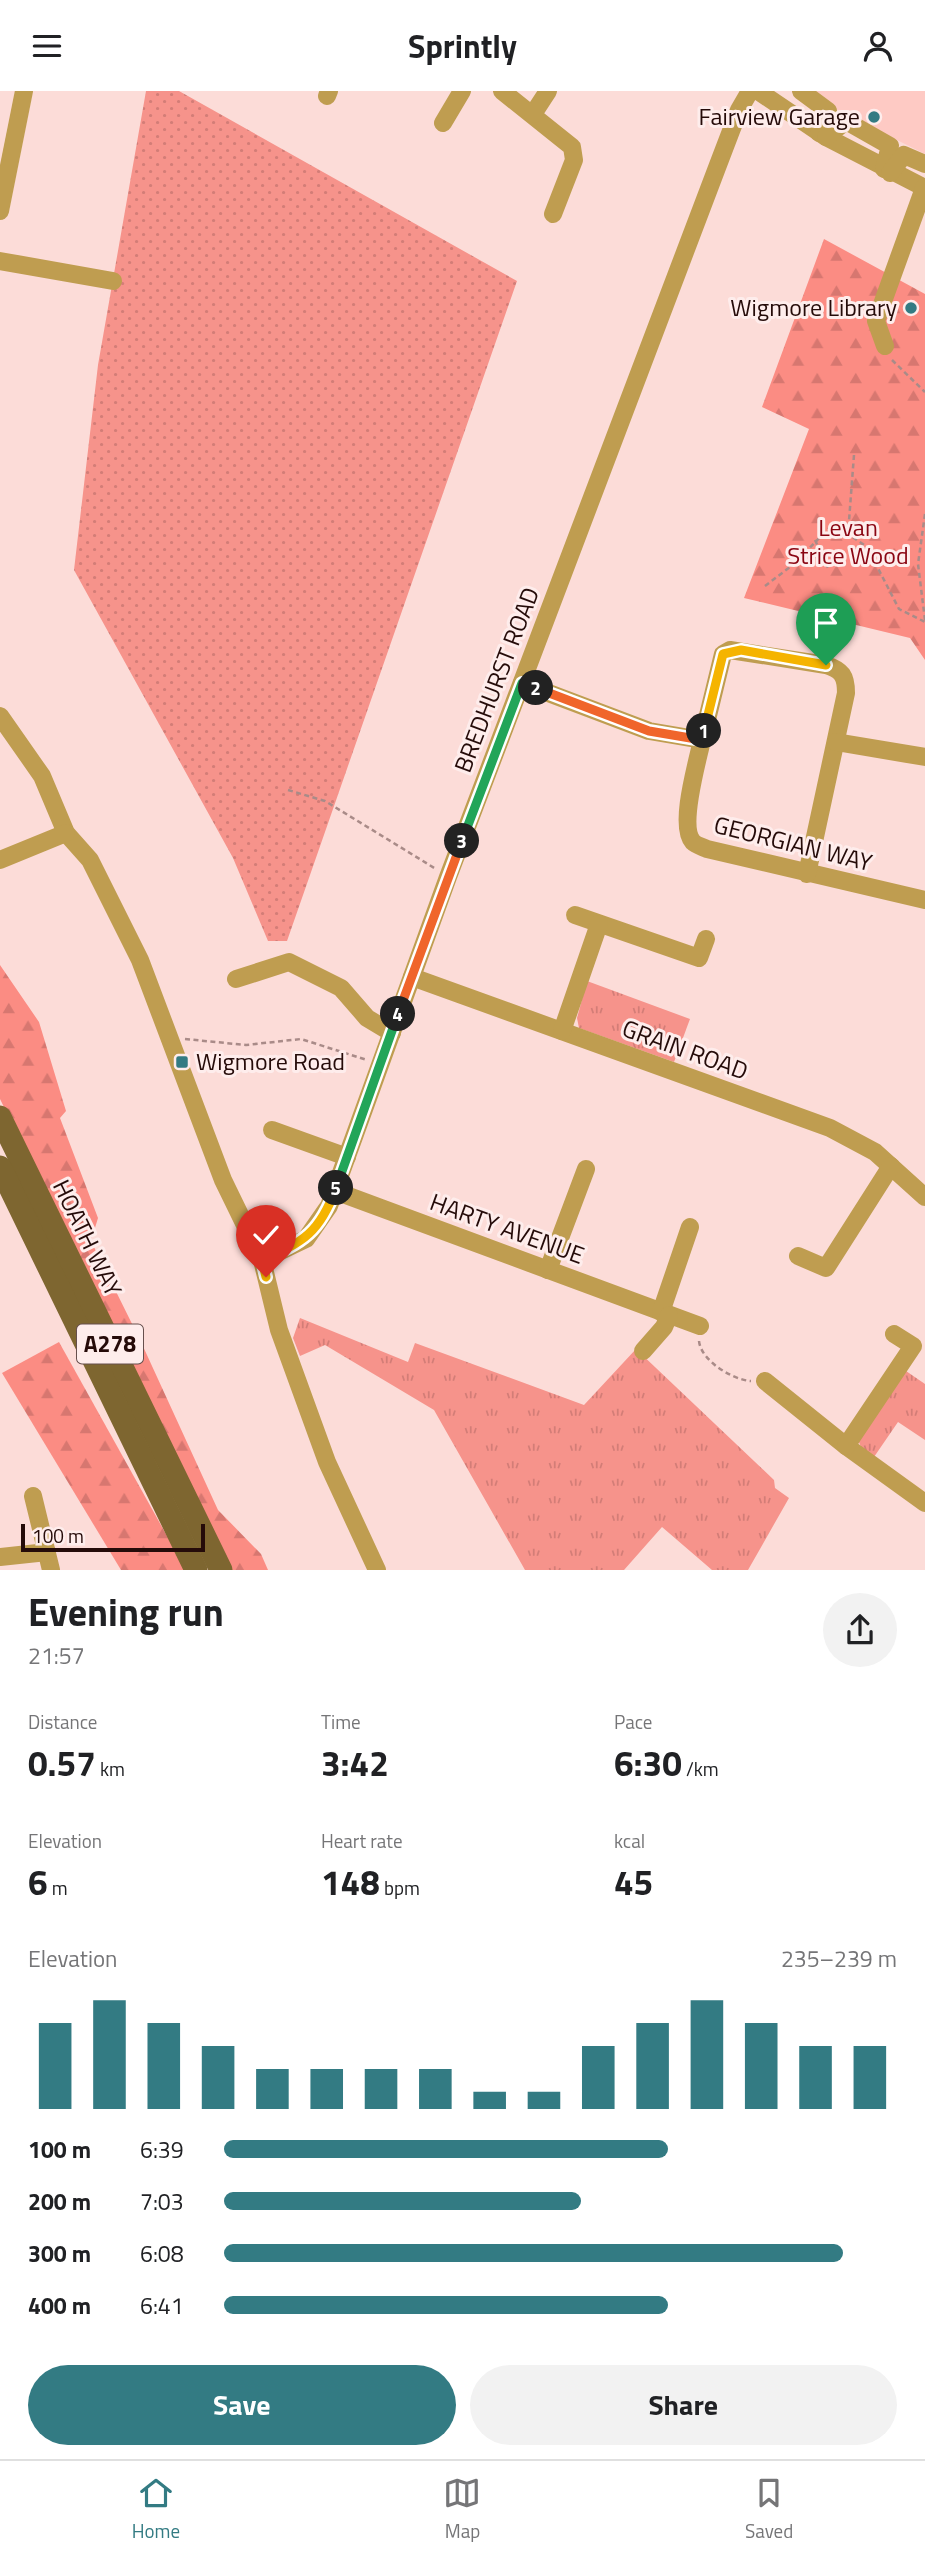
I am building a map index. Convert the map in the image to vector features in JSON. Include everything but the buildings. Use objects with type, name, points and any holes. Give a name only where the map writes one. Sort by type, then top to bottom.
[{"type":"main road","name":"HOATH WAY","points":[[0,1117],[220,1570]]},
{"type":"main road","name":"HOATH WAY","points":[[0,1167],[196,1570]]},
{"type":"street","points":[[0,211],[24,91]]},
{"type":"street","points":[[443,123],[463,91]]},
{"type":"street","points":[[502,91],[568,142],[574,153],[551,194],[553,214]]},
{"type":"street","points":[[533,114],[548,91]]},
{"type":"street","name":"BREDHURST ROAD","points":[[262,1260],[306,1239],[318,1225],[335,1191],[448,877],[739,110],[750,91]]},
{"type":"street","points":[[758,91],[823,135],[887,171],[925,188],[876,321],[885,346]]},
{"type":"street","points":[[801,91],[828,111],[823,135]]},
{"type":"street","points":[[887,171],[904,155],[925,164]]},
{"type":"street","points":[[0,261],[113,281]]},
{"type":"street","points":[[522,683],[649,731],[702,740],[723,654],[741,650],[838,669],[844,675],[846,693],[807,874]]},
{"type":"street","points":[[0,716],[42,776],[66,833],[84,851],[140,960],[172,1037],[223,1180],[262,1260],[279,1330],[312,1422],[344,1503],[377,1570]]},
{"type":"street","name":"GEORGIAN WAY","points":[[702,740],[687,816],[688,833],[693,843],[707,849],[807,874],[925,900]]},
{"type":"street","points":[[836,742],[925,757]]},
{"type":"street","points":[[2,858],[66,833]]},
{"type":"street","points":[[575,915],[699,958],[706,939]]},
{"type":"street","points":[[562,1031],[598,924]]},
{"type":"street","points":[[236,979],[289,962],[341,988],[357,1009],[391,1033]]},
{"type":"street","name":"GRAIN ROAD","points":[[412,977],[830,1128],[861,1143],[925,1197]]},
{"type":"street","points":[[272,1131],[347,1157]]},
{"type":"street","points":[[798,1256],[826,1268],[891,1166]]},
{"type":"street","points":[[548,1270],[586,1169]]},
{"type":"street","name":"HARTY AVENUE","points":[[335,1191],[700,1326]]},
{"type":"street","points":[[643,1351],[664,1327],[665,1314],[690,1227]]},
{"type":"street","points":[[846,1446],[912,1346],[894,1334]]},
{"type":"street","points":[[765,1381],[846,1446],[925,1503]]},
{"type":"street","points":[[0,1557],[49,1561],[33,1496]]},
{"type":"path","points":[[885,346],[893,362],[925,392]]},
{"type":"path","points":[[848,534],[855,455]]},
{"type":"path","points":[[925,514],[918,564],[925,621]]},
{"type":"path","points":[[765,586],[794,564],[828,529],[848,534],[867,547],[899,609],[925,621]]},
{"type":"path","points":[[815,540],[829,570]]},
{"type":"path","points":[[288,790],[325,801],[448,877]]},
{"type":"path","points":[[172,1037],[246,1045],[301,1039],[380,1065]]},
{"type":"path","points":[[700,1326],[699,1346],[731,1376],[738,1380],[765,1381]]},
{"type":"shaded area","points":[[810,91],[925,91],[925,154],[839,111]]},
{"type":"green space","points":[[146,91],[179,91],[517,281],[287,941],[268,941],[233,858],[74,570],[98,365]]},
{"type":"green space","name":"Levan Strice Wood","points":[[824,239],[925,294],[925,660],[910,638],[744,598],[809,429],[762,407]]},
{"type":"green space","points":[[0,965],[39,1022],[66,1111],[60,1118],[98,1218],[91,1241],[218,1510],[261,1554],[268,1570],[232,1570],[0,1099]]},
{"type":"green space","points":[[587,981],[690,1019],[674,1062],[579,1028],[577,1018]]},
{"type":"green space","points":[[300,1318],[408,1362],[415,1343],[584,1405],[636,1349],[774,1480],[775,1488],[789,1498],[748,1570],[712,1570],[662,1527],[624,1570],[525,1570],[434,1410],[325,1345],[300,1356],[293,1338]]},
{"type":"green space","points":[[59,1342],[186,1570],[121,1570],[2,1373]]},
{"type":"green space","points":[[906,1371],[925,1384],[925,1440],[898,1422],[874,1457],[861,1447],[858,1440]]},
{"type":"place","name":"Fairview Garage","points":[[874,117]]},
{"type":"place","name":"Wigmore Library","points":[[911,308]]},
{"type":"place","name":"Wigmore Road","points":[[182,1062]]},
{"type":"route","points":[[266,1277],[262,1260],[306,1239],[329,1206],[448,877],[522,683],[649,731],[702,740],[723,654],[730,650],[741,650],[826,665]]}]
